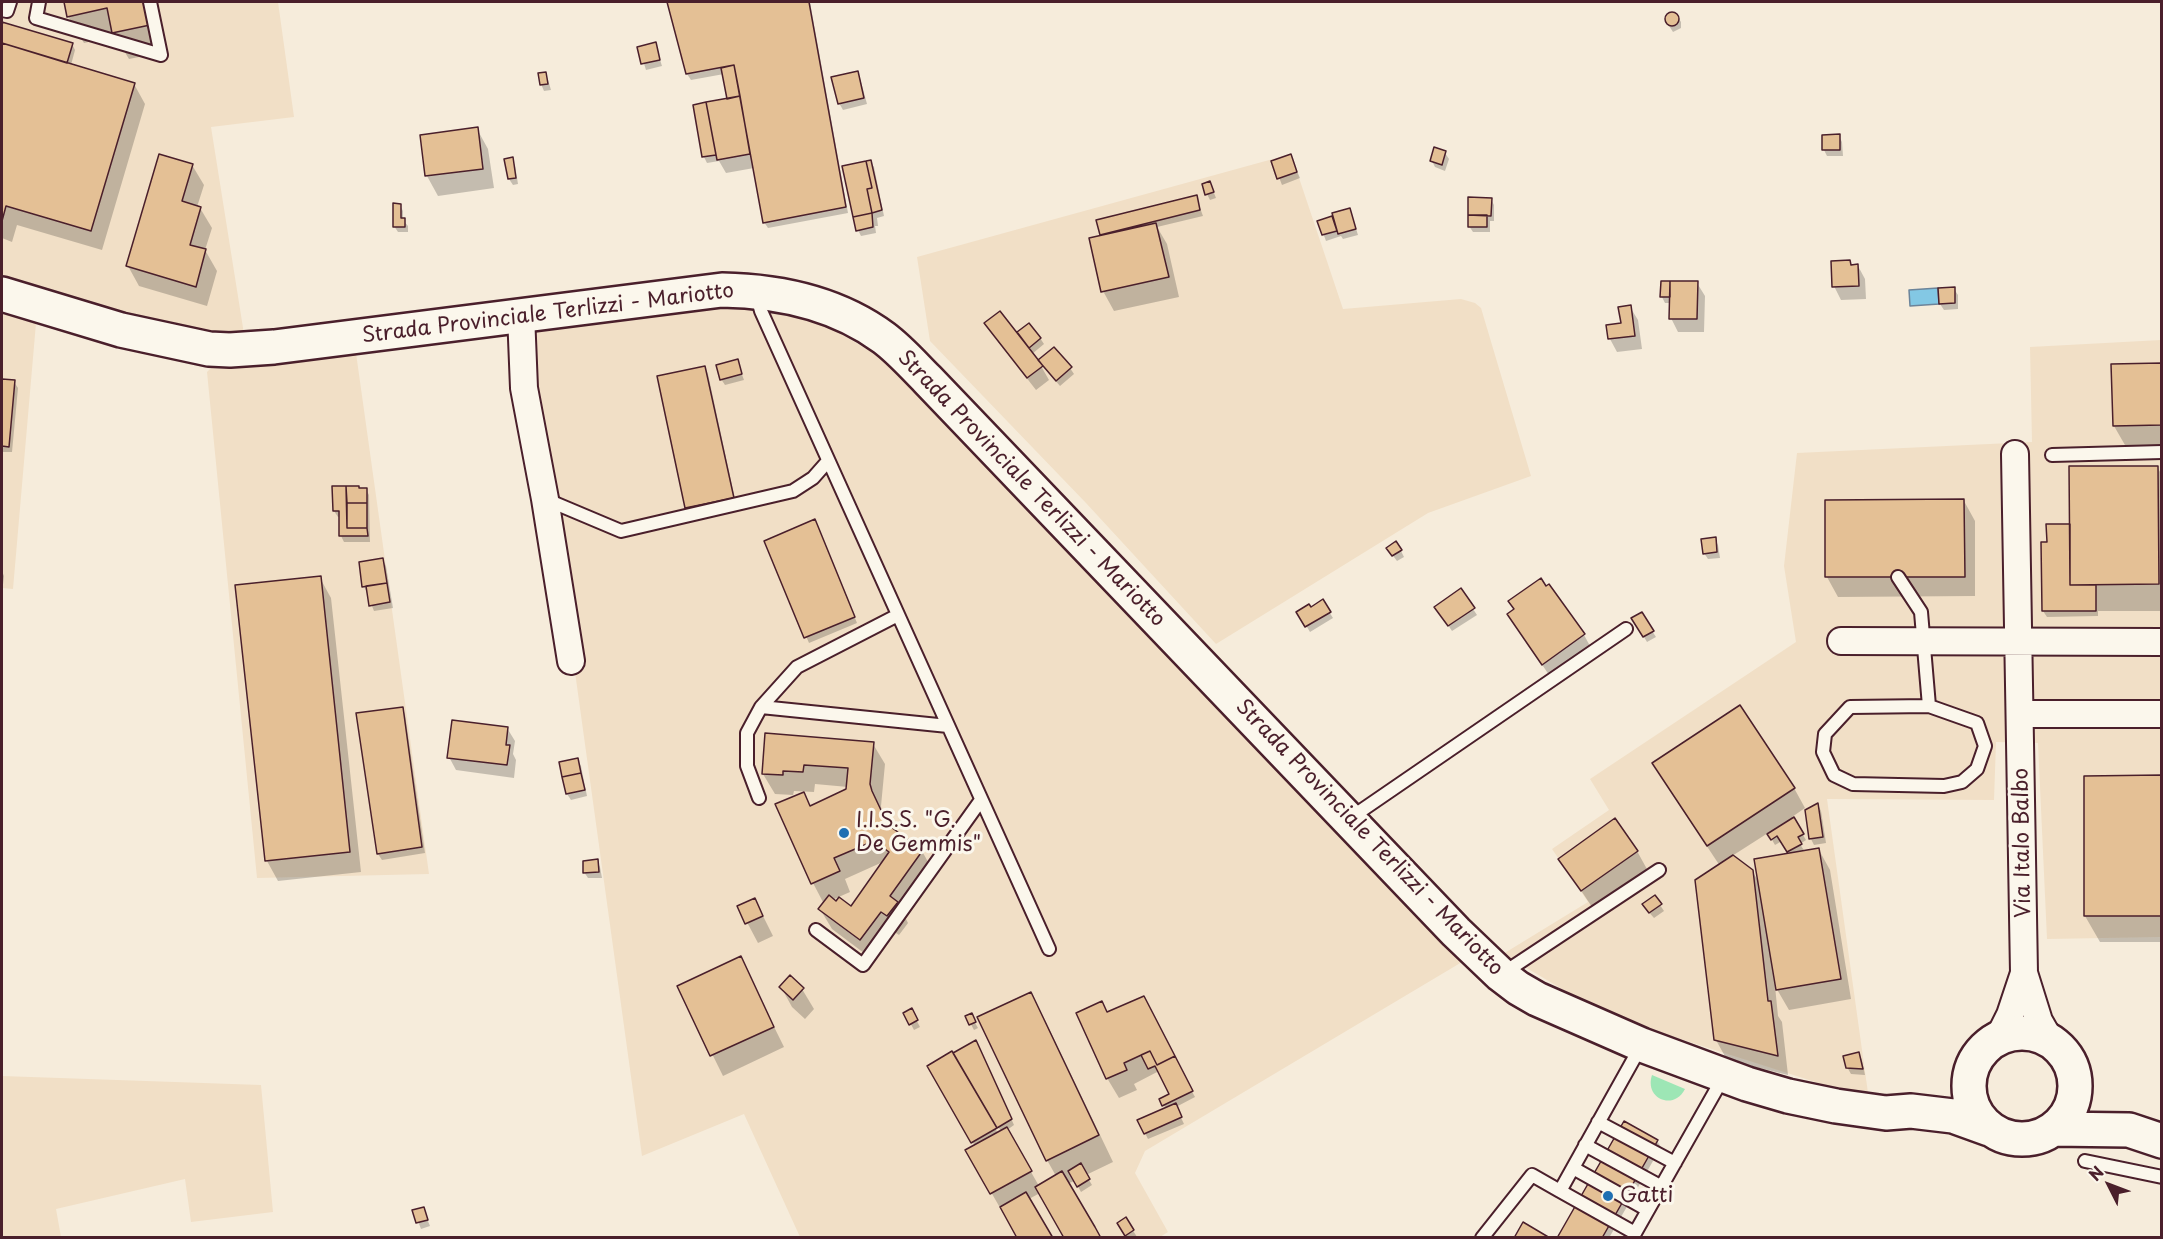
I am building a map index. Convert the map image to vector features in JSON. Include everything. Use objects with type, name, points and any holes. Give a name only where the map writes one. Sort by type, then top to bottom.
[{"type":"main road","name":"Strada Provinciale Terlizzi - Mariotto","points":[[2,294],[121,330],[208,349],[230,350],[306,343],[722,290],[756,292],[798,300],[836,311],[870,329],[897,349],[1456,932],[1501,975],[1537,999],[1642,1045],[1788,1096],[1886,1113],[1911,1111],[1953,1116],[2004,1137],[2021,1140],[2038,1137],[2053,1129],[2129,1130],[2162,1141]]},
{"type":"main road","points":[[1998,1039],[2019,1034],[2035,1035],[2051,1042],[2063,1053],[2072,1068],[2075,1085],[2073,1102],[2065,1117],[2053,1129]]},
{"type":"main road","name":"Strada Provinciale Terlizzi - Mariotto","points":[[1911,1111],[1949,1089],[1971,1071],[1978,1056],[1998,1039]]},
{"type":"main road","points":[[1971,1071],[1969,1087],[1971,1102],[1978,1117],[1989,1129]]},
{"type":"main road","name":"Strada Provinciale Terlizzi - Mariotto","points":[[2075,1085],[2129,1130]]},
{"type":"street","points":[[521,314],[524,388],[545,499],[571,661]]},
{"type":"street","name":"Via Italo Balbo","points":[[2015,454],[2024,973]]},
{"type":"street","points":[[1841,641],[2162,642]]},
{"type":"street","points":[[2021,714],[2162,714]]},
{"type":"street","points":[[1998,1039],[2010,1015],[2024,973]]},
{"type":"street","points":[[2024,973],[2039,1021],[2051,1042]]},
{"type":"lane","points":[[2,10],[8,12],[10,2]]},
{"type":"lane","points":[[39,2],[36,18],[161,55],[150,2]]},
{"type":"lane","points":[[756,292],[760,311],[1049,949]]},
{"type":"lane","points":[[2052,455],[2162,452]]},
{"type":"lane","points":[[545,499],[621,531],[793,491],[813,478],[828,460]]},
{"type":"lane","points":[[1898,577],[1922,612],[1929,706]]},
{"type":"lane","points":[[759,798],[747,766],[747,733],[761,707],[797,667],[898,615]]},
{"type":"lane","points":[[1348,820],[1626,629]]},
{"type":"lane","points":[[1929,706],[1977,723],[1985,746],[1977,769],[1962,782],[1944,786],[1853,784],[1834,775],[1823,752],[1825,734],[1850,707],[1929,706]]},
{"type":"lane","points":[[761,707],[948,726]]},
{"type":"lane","points":[[816,930],[864,965],[981,800]]},
{"type":"lane","points":[[1501,975],[1659,870]]},
{"type":"lane","points":[[1560,1191],[1642,1045]]},
{"type":"lane","points":[[1482,1238],[1532,1175],[1634,1235],[1724,1075]]},
{"type":"lane","points":[[1598,1122],[1675,1163]]},
{"type":"lane","points":[[1585,1145],[1662,1187]]},
{"type":"lane","points":[[2085,1161],[2162,1177]]},
{"type":"lane","points":[[1572,1168],[1648,1210]]},
{"type":"shaded area","points":[[2,2],[278,2],[294,117],[211,127],[244,334],[230,350],[2,294]]},
{"type":"shaded area","points":[[1291,154],[1343,309],[1461,299],[1475,303],[1481,308],[1531,476],[1428,513],[1216,644],[1086,503],[930,341],[917,257]]},
{"type":"shaded area","points":[[732,305],[823,323],[888,362],[1462,962],[1145,1151],[1135,1173],[1168,1232],[1160,1237],[800,1237],[744,1114],[642,1156],[531,354],[534,330]]},
{"type":"shaded area","points":[[2,313],[36,323],[13,589],[2,588]]},
{"type":"shaded area","points":[[2161,340],[2161,937],[2047,939],[2038,743],[1996,742],[1994,800],[1827,799],[1868,1093],[1831,1087],[1671,1036],[1584,1002],[1503,954],[1588,902],[1552,849],[1609,810],[1590,779],[1796,642],[1784,566],[1797,453],[2032,442],[2030,347]]},
{"type":"shaded area","points":[[356,353],[429,874],[257,878],[207,372],[211,368],[232,369]]},
{"type":"shaded area","points":[[2,1076],[261,1085],[273,1212],[191,1222],[185,1179],[56,1209],[61,1237],[2,1237]]},
{"type":"green space","points":[[1652,1075],[1685,1089],[1680,1096],[1674,1099],[1668,1101],[1661,1099],[1652,1090]]},
{"type":"water","points":[[1938,288],[1939,304],[1910,306],[1909,290]]},
{"type":"building","points":[[64,2],[145,2],[150,25],[112,33],[107,8],[67,17]]},
{"type":"building","points":[[667,2],[809,2],[846,207],[763,223],[734,65],[686,74]]},
{"type":"building","points":[[1669,12],[1675,12],[1679,19],[1675,26],[1669,26],[1665,22],[1665,16]]},
{"type":"building","points":[[2,22],[73,43],[67,63],[2,43]]},
{"type":"building","points":[[656,42],[660,60],[641,64],[637,47]]},
{"type":"building","points":[[2,43],[135,83],[91,231],[6,206],[2,221]]},
{"type":"building","points":[[734,65],[740,96],[727,99],[721,68]]},
{"type":"building","points":[[858,71],[864,98],[838,104],[831,77]]},
{"type":"building","points":[[546,72],[548,84],[540,85],[538,73]]},
{"type":"building","points":[[740,96],[750,154],[717,160],[706,102]]},
{"type":"building","points":[[706,102],[716,155],[702,157],[693,105]]},
{"type":"building","points":[[478,127],[483,169],[425,176],[420,135]]},
{"type":"building","points":[[1840,134],[1840,150],[1822,150],[1822,135]]},
{"type":"building","points":[[1434,147],[1446,151],[1442,165],[1430,161]]},
{"type":"building","points":[[159,154],[193,164],[182,201],[201,207],[190,245],[206,249],[196,287],[126,266]]},
{"type":"building","points":[[1291,154],[1297,172],[1277,179],[1271,161]]},
{"type":"building","points":[[513,157],[516,178],[508,179],[504,159]]},
{"type":"building","points":[[871,160],[882,210],[872,213],[867,189],[872,188],[866,161]]},
{"type":"building","points":[[866,161],[872,188],[867,189],[872,213],[853,217],[842,166]]},
{"type":"building","points":[[1210,181],[1214,192],[1205,195],[1202,184]]},
{"type":"building","points":[[1197,195],[1200,210],[1100,235],[1096,220]]},
{"type":"building","points":[[1468,197],[1492,198],[1491,216],[1468,215]]},
{"type":"building","points":[[393,203],[401,204],[401,218],[405,218],[405,227],[393,227]]},
{"type":"building","points":[[1350,208],[1356,229],[1338,234],[1332,213]]},
{"type":"building","points":[[872,213],[873,227],[856,231],[853,217]]},
{"type":"building","points":[[1468,215],[1487,215],[1487,227],[1468,227]]},
{"type":"building","points":[[1332,216],[1337,231],[1322,235],[1317,221]]},
{"type":"building","points":[[1156,223],[1169,277],[1101,292],[1089,238]]},
{"type":"building","points":[[1850,260],[1851,265],[1858,264],[1859,286],[1832,287],[1831,261]]},
{"type":"building","points":[[1661,281],[1670,281],[1670,297],[1660,297]]},
{"type":"building","points":[[1670,281],[1698,281],[1697,319],[1669,319]]},
{"type":"building","points":[[1955,287],[1955,303],[1939,304],[1938,288]]},
{"type":"building","points":[[1631,305],[1635,336],[1608,339],[1606,325],[1621,323],[1618,307]]},
{"type":"building","points":[[1000,311],[1043,366],[1027,378],[984,323]]},
{"type":"building","points":[[1029,323],[1041,338],[1029,348],[1017,332]]},
{"type":"building","points":[[1054,347],[1072,367],[1056,381],[1038,360]]},
{"type":"building","points":[[738,359],[742,374],[720,380],[716,365]]},
{"type":"building","points":[[2162,363],[2162,425],[2113,426],[2111,364]]},
{"type":"building","points":[[705,366],[734,498],[685,508],[657,376]]},
{"type":"building","points":[[2,379],[15,380],[9,447],[2,446]]},
{"type":"building","points":[[2069,466],[2158,466],[2159,584],[2070,585]]},
{"type":"building","points":[[332,486],[346,486],[347,528],[367,528],[368,536],[339,536],[339,511],[333,511]]},
{"type":"building","points":[[346,486],[367,488],[367,503],[347,503]]},
{"type":"building","points":[[1964,499],[1965,577],[1825,577],[1825,500]]},
{"type":"building","points":[[347,503],[367,503],[367,528],[347,528]]},
{"type":"building","points":[[815,519],[855,617],[804,638],[764,541]]},
{"type":"building","points":[[2046,524],[2070,524],[2070,585],[2096,585],[2096,611],[2042,611],[2041,542],[2047,542]]},
{"type":"building","points":[[1716,537],[1717,552],[1703,554],[1701,539]]},
{"type":"building","points":[[1396,541],[1402,550],[1392,556],[1386,548]]},
{"type":"building","points":[[383,558],[387,583],[362,587],[359,562]]},
{"type":"building","points":[[321,576],[350,852],[265,861],[235,585]]},
{"type":"building","points":[[1541,578],[1546,586],[1549,584],[1585,634],[1542,665],[1507,614],[1514,609],[1508,601]]},
{"type":"building","points":[[387,583],[390,602],[369,606],[366,586]]},
{"type":"building","points":[[1461,588],[1475,608],[1448,626],[1434,607]]},
{"type":"building","points":[[1323,599],[1331,612],[1305,627],[1296,612],[1309,604],[1311,607]]},
{"type":"building","points":[[1642,612],[1654,631],[1643,637],[1631,618]]},
{"type":"building","points":[[1740,705],[1795,788],[1707,846],[1652,763]]},
{"type":"building","points":[[403,707],[422,847],[377,854],[356,713]]},
{"type":"building","points":[[452,720],[508,727],[506,745],[510,745],[507,765],[447,758]]},
{"type":"building","name":"I.I.S.S. \"G. De Gemmis\"","points":[[765,733],[874,742],[870,784],[872,791],[888,825],[923,850],[890,896],[898,902],[887,916],[881,912],[860,940],[818,909],[829,895],[836,901],[839,897],[851,906],[889,852],[874,841],[834,858],[840,871],[811,884],[775,804],[804,792],[810,806],[846,789],[848,768],[804,765],[803,772],[783,771],[783,775],[762,774]]},
{"type":"building","points":[[578,758],[581,773],[562,777],[559,762]]},
{"type":"building","points":[[581,773],[585,790],[566,794],[562,777]]},
{"type":"building","points":[[2162,775],[2162,916],[2084,916],[2084,776]]},
{"type":"building","points":[[1818,803],[1823,837],[1809,839],[1805,810]]},
{"type":"building","points":[[1794,817],[1804,834],[1798,837],[1802,844],[1787,852],[1777,836],[1771,840],[1767,834]]},
{"type":"building","points":[[1615,818],[1638,851],[1581,891],[1558,859]]},
{"type":"building","points":[[1819,848],[1841,979],[1776,990],[1754,859]]},
{"type":"building","points":[[1733,855],[1753,870],[1768,1001],[1771,1001],[1778,1056],[1714,1040],[1695,880]]},
{"type":"building","points":[[598,859],[599,872],[583,873],[583,861]]},
{"type":"building","points":[[1655,895],[1662,904],[1649,913],[1642,904]]},
{"type":"building","points":[[755,898],[763,916],[745,924],[737,906]]},
{"type":"building","points":[[741,956],[774,1027],[710,1056],[677,986]]},
{"type":"building","points":[[790,975],[804,988],[793,1000],[779,987]]},
{"type":"building","points":[[1031,992],[1099,1135],[1046,1161],[977,1017]]},
{"type":"building","points":[[1144,996],[1175,1056],[1157,1065],[1150,1051],[1124,1063],[1127,1070],[1106,1079],[1076,1013],[1102,1001],[1107,1012]]},
{"type":"building","points":[[912,1008],[918,1020],[909,1025],[903,1013]]},
{"type":"building","points":[[972,1013],[976,1022],[969,1025],[965,1016]]},
{"type":"building","points":[[976,1040],[1012,1119],[997,1128],[953,1053]]},
{"type":"building","points":[[952,1051],[997,1128],[971,1143],[927,1066]]},
{"type":"building","points":[[1150,1051],[1157,1065],[1175,1056],[1193,1091],[1162,1106],[1159,1099],[1169,1094],[1155,1066],[1148,1069],[1141,1055]]},
{"type":"building","points":[[1859,1052],[1863,1069],[1846,1068],[1843,1056]]},
{"type":"building","points":[[1176,1103],[1182,1117],[1144,1134],[1137,1120]]},
{"type":"building","points":[[1624,1121],[1658,1140],[1602,1238],[1557,1238]]},
{"type":"building","points":[[1007,1127],[1032,1171],[990,1194],[965,1150]]},
{"type":"building","points":[[1081,1163],[1090,1179],[1077,1187],[1068,1171]]},
{"type":"building","points":[[1062,1171],[1101,1238],[1064,1238],[1035,1187]]},
{"type":"building","points":[[1026,1192],[1053,1238],[1017,1238],[1000,1207]]},
{"type":"building","points":[[424,1207],[428,1220],[416,1223],[412,1210]]},
{"type":"building","points":[[1126,1217],[1134,1230],[1125,1236],[1117,1223]]},
{"type":"building","points":[[1523,1222],[1550,1238],[1514,1238]]},
{"type":"place","name":"I.I.S.S. \"G. De Gemmis\"","points":[[844,833]]},
{"type":"place","name":"Gatti","points":[[1608,1196]]}]
